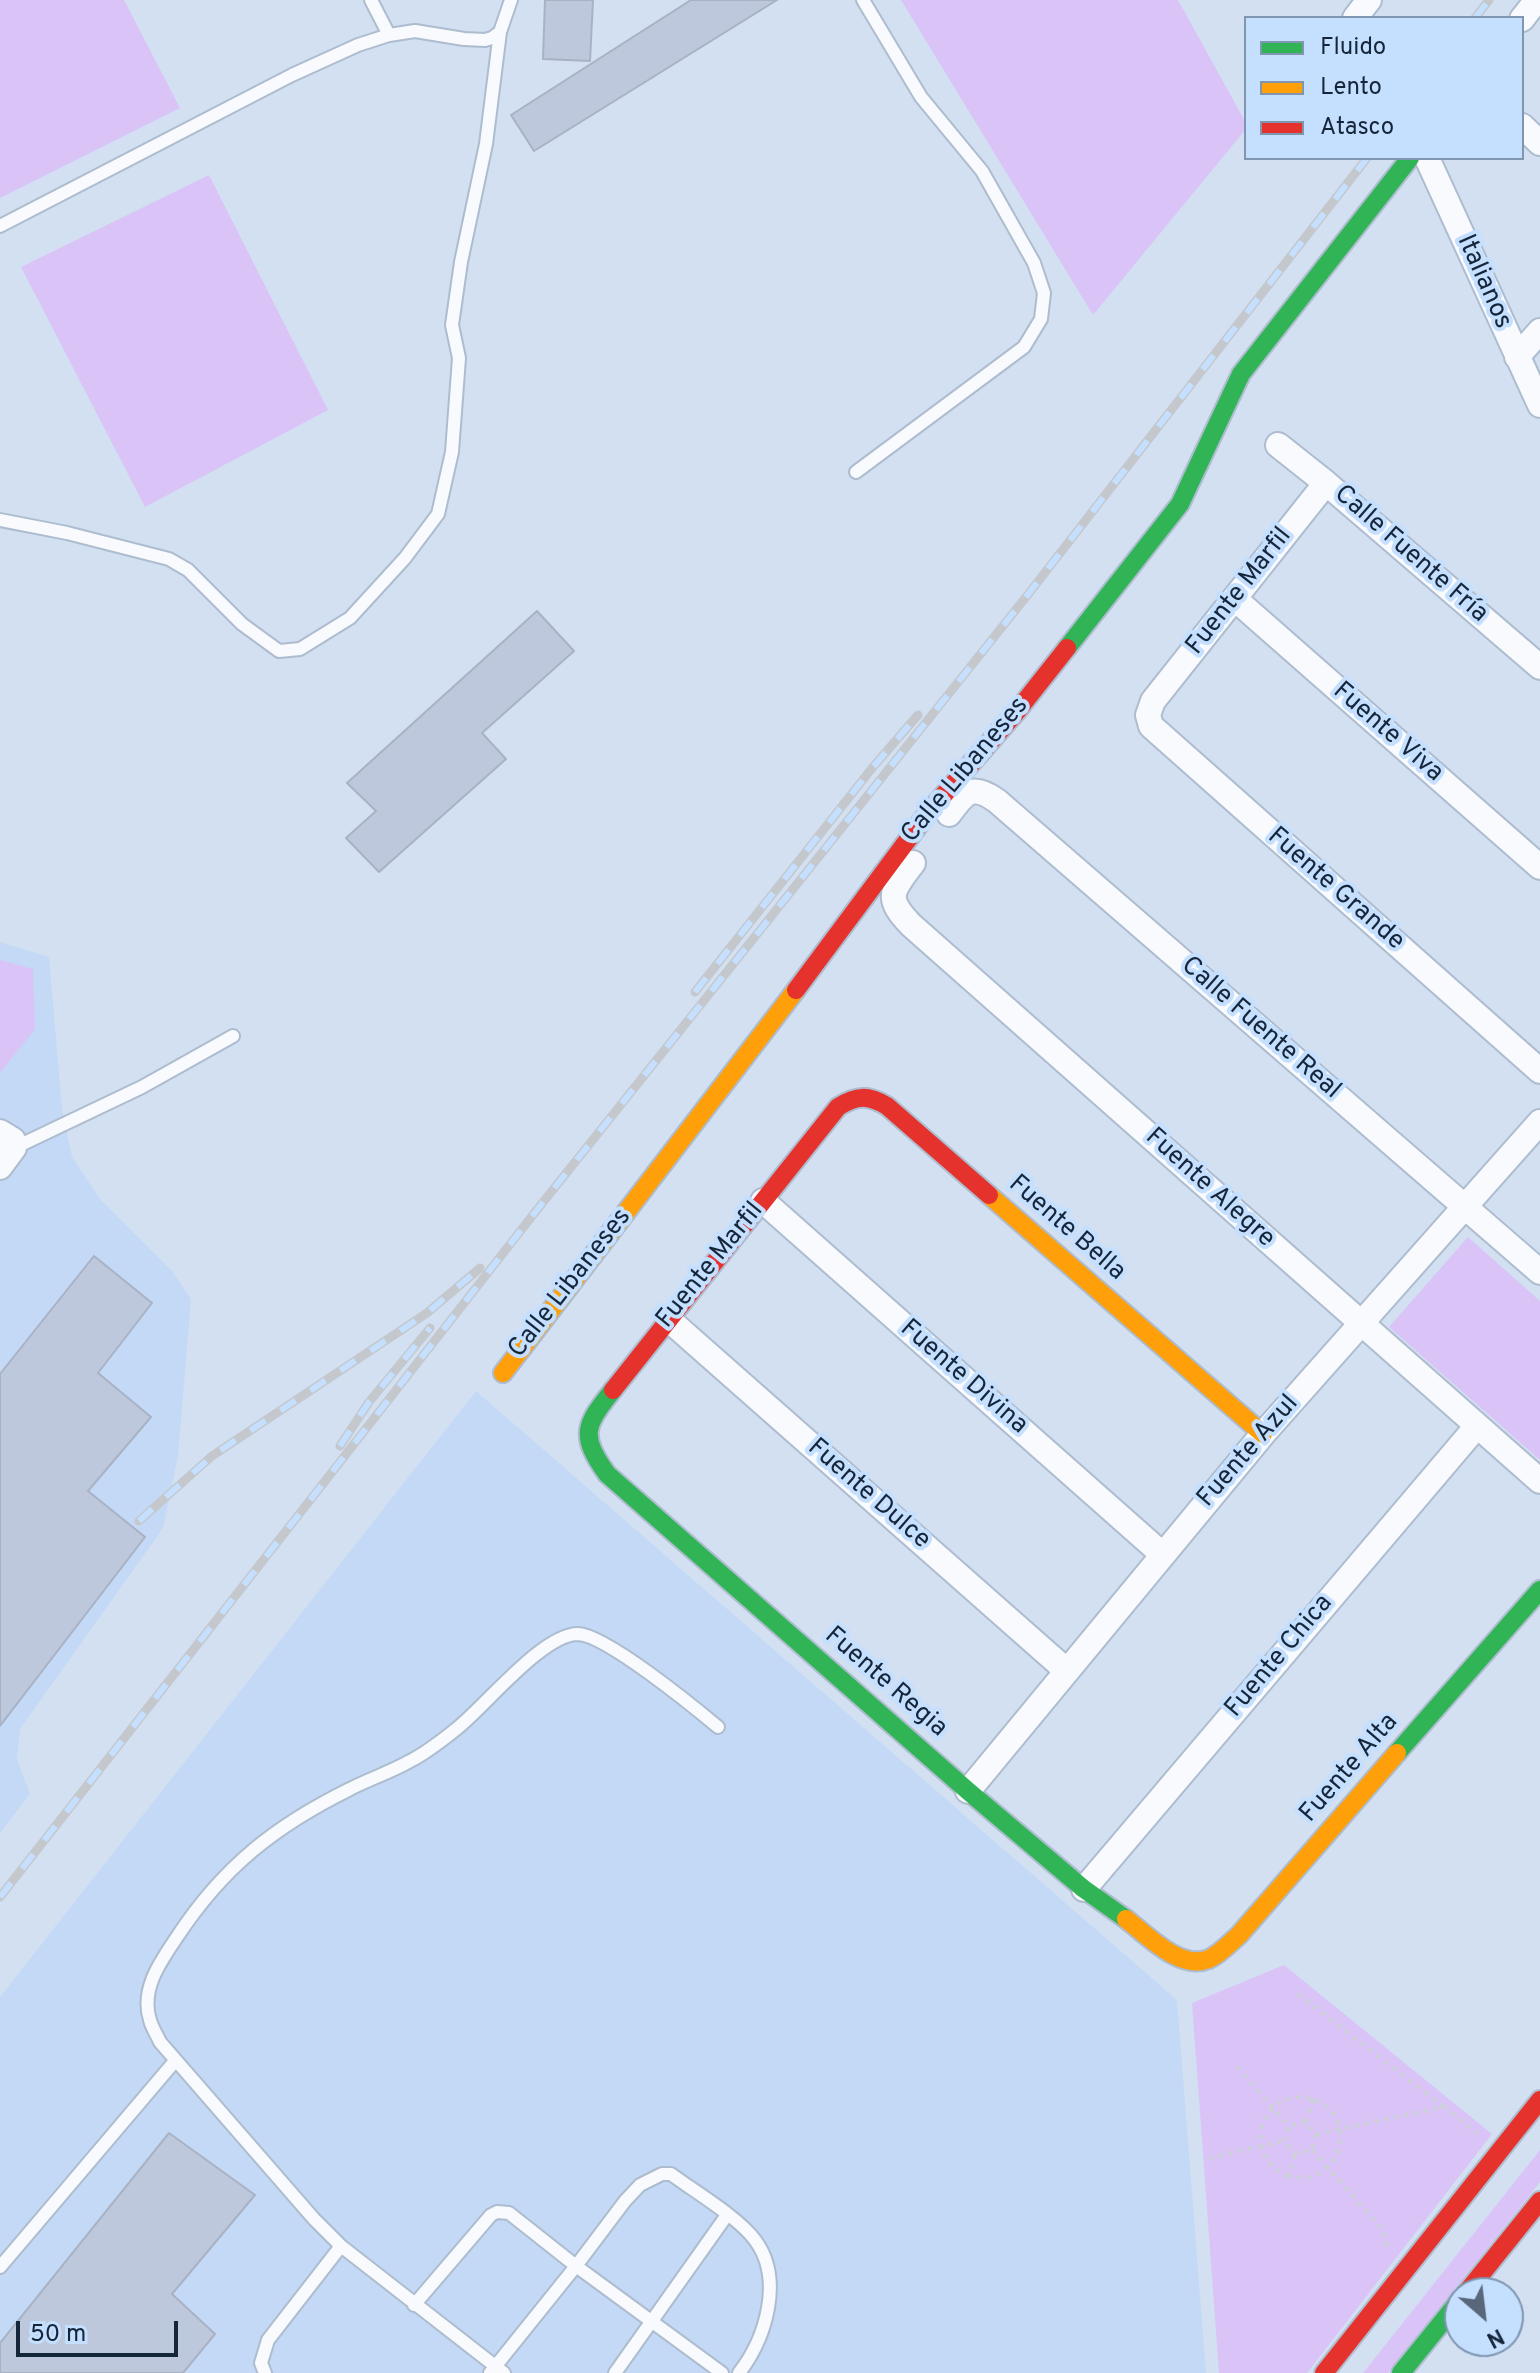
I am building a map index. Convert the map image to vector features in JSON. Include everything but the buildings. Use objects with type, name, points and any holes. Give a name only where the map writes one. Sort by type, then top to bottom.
[{"type":"street","points":[[1357,16],[1369,0]]},
{"type":"street","points":[[1524,16],[1537,0]]},
{"type":"street","points":[[1524,128],[1540,143]]},
{"type":"street","name":"Calle Libaneses","points":[[503,1373],[747,1056],[927,814],[1018,710],[1172,514],[1192,482],[1225,403],[1241,374],[1408,160]]},
{"type":"street","name":"Italianos","points":[[1428,160],[1540,405]]},
{"type":"street","points":[[1517,357],[1540,331]]},
{"type":"street","name":"Calle Fuente Fría","points":[[1278,445],[1540,667]]},
{"type":"street","name":"Fuente Marfil","points":[[1153,701],[1326,483]]},
{"type":"street","name":"Fuente Viva","points":[[1235,599],[1540,867]]},
{"type":"street","name":"Fuente Grande","points":[[1153,701],[1148,715],[1151,726],[1540,1071]]},
{"type":"street","name":"Calle Fuente Real","points":[[894,888],[958,801],[965,794],[979,790],[997,801],[1071,863],[1540,1272]]},
{"type":"street","name":"Fuente Alegre","points":[[894,888],[900,913],[911,925],[1540,1481]]},
{"type":"street","name":"Fuente Bella","points":[[831,1118],[838,1107],[861,1095],[871,1096],[887,1106],[1263,1434]]},
{"type":"street","name":"Fuente Marfil","points":[[592,1416],[831,1118]]},
{"type":"street","name":"Fuente Azul","points":[[968,1791],[1263,1434],[1540,1122]]},
{"type":"street","name":"Fuente Divina","points":[[763,1201],[1162,1554]]},
{"type":"street","name":"Fuente Dulce","points":[[668,1319],[1067,1671]]},
{"type":"street","name":"Fuente Regia","points":[[592,1416],[587,1432],[588,1442],[607,1474],[1084,1889],[1186,1962]]},
{"type":"street","name":"Fuente Chica","points":[[1084,1889],[1477,1426]]},
{"type":"street","name":"Fuente Alta","points":[[1186,1962],[1207,1960],[1239,1935],[1540,1590]]},
{"type":"street","points":[[1324,2373],[1540,2100]]},
{"type":"street","points":[[1479,2277],[1540,2201]]},
{"type":"street","points":[[1401,2373],[1444,2320]]},
{"type":"lane","points":[[371,0],[389,35]]},
{"type":"lane","points":[[0,520],[169,559],[188,570],[242,624],[279,651],[300,649],[350,618],[405,558],[438,514],[452,452],[459,358],[452,325],[461,262],[486,144],[500,32],[511,0]]},
{"type":"lane","points":[[856,472],[1024,347],[1041,319],[1044,293],[1034,263],[982,171],[921,97],[863,0]]},
{"type":"lane","points":[[0,226],[292,75],[358,45],[415,31],[485,40],[500,32]]},
{"type":"lane","points":[[5,1149],[142,1087],[233,1036]]},
{"type":"lane","points":[[718,1727],[674,1691],[593,1637],[576,1634],[558,1640],[532,1659],[457,1729],[412,1760],[348,1790],[287,1824],[243,1857],[196,1907],[157,1967],[147,1993],[149,2018],[160,2042],[341,2246],[496,2371],[625,2201],[640,2185],[662,2174],[671,2174],[753,2237],[765,2256],[768,2310],[762,2333],[739,2373]]},
{"type":"lane","points":[[0,2267],[175,2061]]},
{"type":"lane","points":[[414,2305],[481,2226],[497,2212],[509,2213],[722,2373]]},
{"type":"lane","points":[[615,2373],[727,2215]]},
{"type":"lane","points":[[265,2373],[261,2363],[268,2340],[341,2246]]},
{"type":"path","points":[[1298,1994],[1500,2150]]},
{"type":"path","points":[[1237,2067],[1289,2126]]},
{"type":"path","points":[[1291,2098],[1313,2099],[1329,2109],[1340,2129],[1340,2149],[1328,2168],[1308,2178],[1289,2176],[1271,2166],[1263,2156],[1259,2136],[1265,2117],[1281,2102],[1291,2098]]},
{"type":"path","points":[[1305,2122],[1313,2099]]},
{"type":"path","points":[[1316,2134],[1444,2107]]},
{"type":"path","points":[[1289,2126],[1305,2122]]},
{"type":"path","points":[[1305,2122],[1316,2134]]},
{"type":"path","points":[[1284,2141],[1289,2126]]},
{"type":"path","points":[[1312,2150],[1316,2134]]},
{"type":"path","points":[[1209,2158],[1284,2141]]},
{"type":"path","points":[[1284,2141],[1295,2153]]},
{"type":"path","points":[[1312,2150],[1384,2231],[1388,2251]]},
{"type":"path","points":[[1295,2153],[1312,2150]]},
{"type":"path","points":[[1289,2176],[1295,2153]]},
{"type":"shaded area","points":[[0,0],[124,0],[180,108],[0,198]]},
{"type":"shaded area","points":[[901,0],[1178,0],[1244,119],[1244,131],[1093,315]]},
{"type":"shaded area","points":[[209,175],[328,410],[145,507],[21,267]]},
{"type":"shaded area","points":[[0,942],[49,957],[62,1109],[72,1157],[100,1199],[172,1271],[191,1299],[178,1456],[163,1528],[20,1729],[17,1760],[30,1794],[0,1833]]},
{"type":"shaded area","points":[[0,960],[33,969],[35,1029],[0,1073]]},
{"type":"shaded area","points":[[1468,1237],[1540,1301],[1540,1460],[1389,1327]]},
{"type":"shaded area","points":[[476,1391],[1177,2000],[1206,2373],[0,2373],[0,1997]]},
{"type":"shaded area","points":[[1284,1965],[1492,2134],[1307,2373],[1219,2373],[1192,2003]]},
{"type":"shaded area","points":[[1540,2150],[1540,2182],[1464,2277],[1444,2277],[1444,2303],[1388,2373],[1363,2373]]},
{"type":"railway","points":[[1477,16],[1489,0]]},
{"type":"railway","points":[[0,1897],[536,1211],[1026,597],[1365,160]]},
{"type":"railway","points":[[695,992],[873,767],[918,715]]},
{"type":"railway","points":[[139,1521],[212,1456],[427,1313],[480,1268]]},
{"type":"railway","points":[[340,1446],[369,1402],[430,1328]]},
{"type":"traffic: fast","points":[[1067,648],[1180,504],[1241,374],[1408,160]]},
{"type":"traffic: fast","points":[[613,1390],[596,1412],[589,1430],[592,1449],[607,1474],[968,1791],[1084,1889],[1126,1919]]},
{"type":"traffic: fast","points":[[1397,1753],[1540,1590]]},
{"type":"traffic: fast","points":[[1401,2373],[1444,2320]]},
{"type":"traffic: slow","points":[[503,1373],[796,990]]},
{"type":"traffic: slow","points":[[989,1195],[1263,1434]]},
{"type":"traffic: slow","points":[[1126,1919],[1176,1956],[1198,1961],[1213,1957],[1239,1935],[1397,1753]]},
{"type":"traffic: jam","points":[[796,990],[927,814],[1018,710],[1067,648]]},
{"type":"traffic: jam","points":[[613,1390],[838,1107],[845,1103],[862,1098],[887,1106],[989,1195]]},
{"type":"traffic: jam","points":[[1324,2373],[1540,2100]]},
{"type":"traffic: jam","points":[[1479,2277],[1540,2201]]}]
